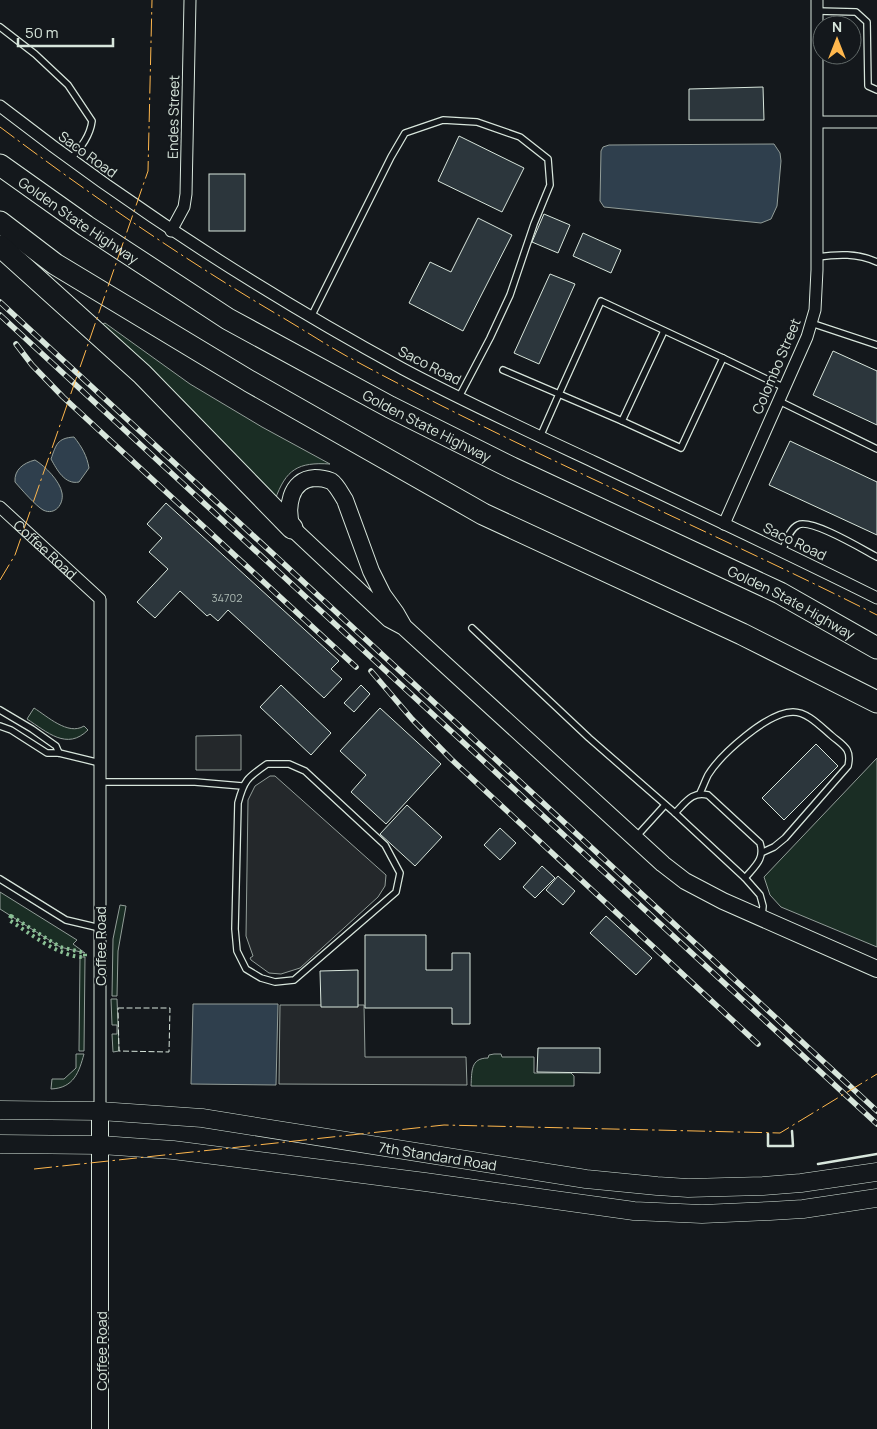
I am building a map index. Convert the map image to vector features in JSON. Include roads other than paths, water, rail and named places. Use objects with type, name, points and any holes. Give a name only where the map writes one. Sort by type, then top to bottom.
[{"type":"highway","name":"Golden State Highway","points":[[0,165],[86,226],[228,319],[390,407],[512,468],[780,592],[877,648]]},
{"type":"highway","points":[[0,222],[55,264],[232,371],[483,514],[742,634],[877,702]]},
{"type":"highway","points":[[0,246],[142,374],[292,528]]},
{"type":"highway","points":[[780,592],[877,639]]},
{"type":"main road","points":[[404,627],[376,582],[345,500],[338,488],[330,481],[320,478],[311,478],[302,482],[295,488],[291,496],[289,511],[292,528],[389,619],[404,627],[663,864],[685,880],[717,898],[877,969]]},
{"type":"main road","name":"7th Standard Road","points":[[0,1110],[100,1111],[202,1118],[618,1183],[688,1188],[723,1188],[801,1183],[872,1173]]},
{"type":"main road","name":"Coffee Road","points":[[100,1111],[100,1429]]},
{"type":"main road","name":"7th Standard Road","points":[[0,1144],[101,1145],[173,1150],[634,1211],[702,1214],[762,1212],[803,1209],[877,1198]]},
{"type":"street","name":"Endes Street","points":[[171,231],[184,207],[186,194],[190,0]]},
{"type":"street","name":"Colombo Street","points":[[724,524],[807,338],[815,310],[818,122],[817,6]]},
{"type":"street","name":"Saco Road","points":[[0,106],[70,160],[171,231],[311,317],[405,370],[540,437],[877,598]]},
{"type":"street","points":[[818,122],[877,122]]},
{"type":"street","name":"Coffee Road","points":[[0,507],[100,599],[100,1111]]},
{"type":"lane","points":[[817,6],[856,12],[867,22],[868,86],[877,90]]},
{"type":"lane","points":[[0,27],[35,54],[68,85],[92,121],[87,138],[70,160]]},
{"type":"lane","points":[[311,317],[391,157],[405,133],[443,120],[476,122],[520,137],[548,158],[550,185],[534,224],[510,295],[459,397]]},
{"type":"lane","points":[[817,257],[843,254],[868,258],[877,262]]},
{"type":"lane","points":[[540,437],[601,301],[784,388]]},
{"type":"lane","points":[[811,322],[877,345]]},
{"type":"lane","points":[[622,421],[664,331]]},
{"type":"lane","points":[[503,370],[681,448],[723,358]]},
{"type":"lane","points":[[779,400],[877,449]]},
{"type":"lane","points":[[782,551],[793,529],[798,524],[806,523],[821,528],[877,557]]},
{"type":"lane","points":[[472,628],[589,738],[675,813],[745,878],[760,895],[763,906],[762,918]]},
{"type":"lane","points":[[0,710],[56,746],[59,753]]},
{"type":"lane","points":[[700,793],[709,774],[726,754],[759,725],[779,715],[794,712],[806,715],[846,748],[850,756],[848,766],[785,838],[774,847],[763,852]]},
{"type":"lane","points":[[0,726],[11,730],[47,753],[59,753],[100,763]]},
{"type":"lane","points":[[267,764],[289,764],[305,771],[385,845],[400,873],[396,892],[294,980],[275,982],[261,978],[246,969],[237,951],[235,929],[238,803],[242,786],[250,776],[267,764]]},
{"type":"lane","points":[[100,782],[195,782],[242,786]]},
{"type":"lane","points":[[675,813],[692,796],[700,793],[708,795],[760,843],[763,852],[760,861],[745,878]]},
{"type":"lane","points":[[635,838],[665,805]]},
{"type":"lane","points":[[0,879],[66,920],[100,928]]},
{"type":"water","points":[[774,144],[780,153],[781,161],[777,206],[771,219],[761,223],[604,207],[600,201],[601,151],[603,147],[609,145]]},
{"type":"water","points":[[74,437],[84,452],[89,468],[79,482],[70,481],[62,476],[51,459],[58,443],[64,439]]},
{"type":"water","points":[[35,460],[52,474],[61,488],[62,501],[55,510],[47,511],[40,508],[15,482],[16,474],[20,468]]},
{"type":"water","points":[[193,1004],[278,1004],[276,1085],[191,1084]]},
{"type":"railway","points":[[0,302],[877,1111]]},
{"type":"railway","points":[[0,315],[877,1124]]},
{"type":"railway","points":[[16,344],[32,365],[63,397],[356,667]]},
{"type":"railway","points":[[371,671],[412,719],[451,759],[758,1044]]}]
